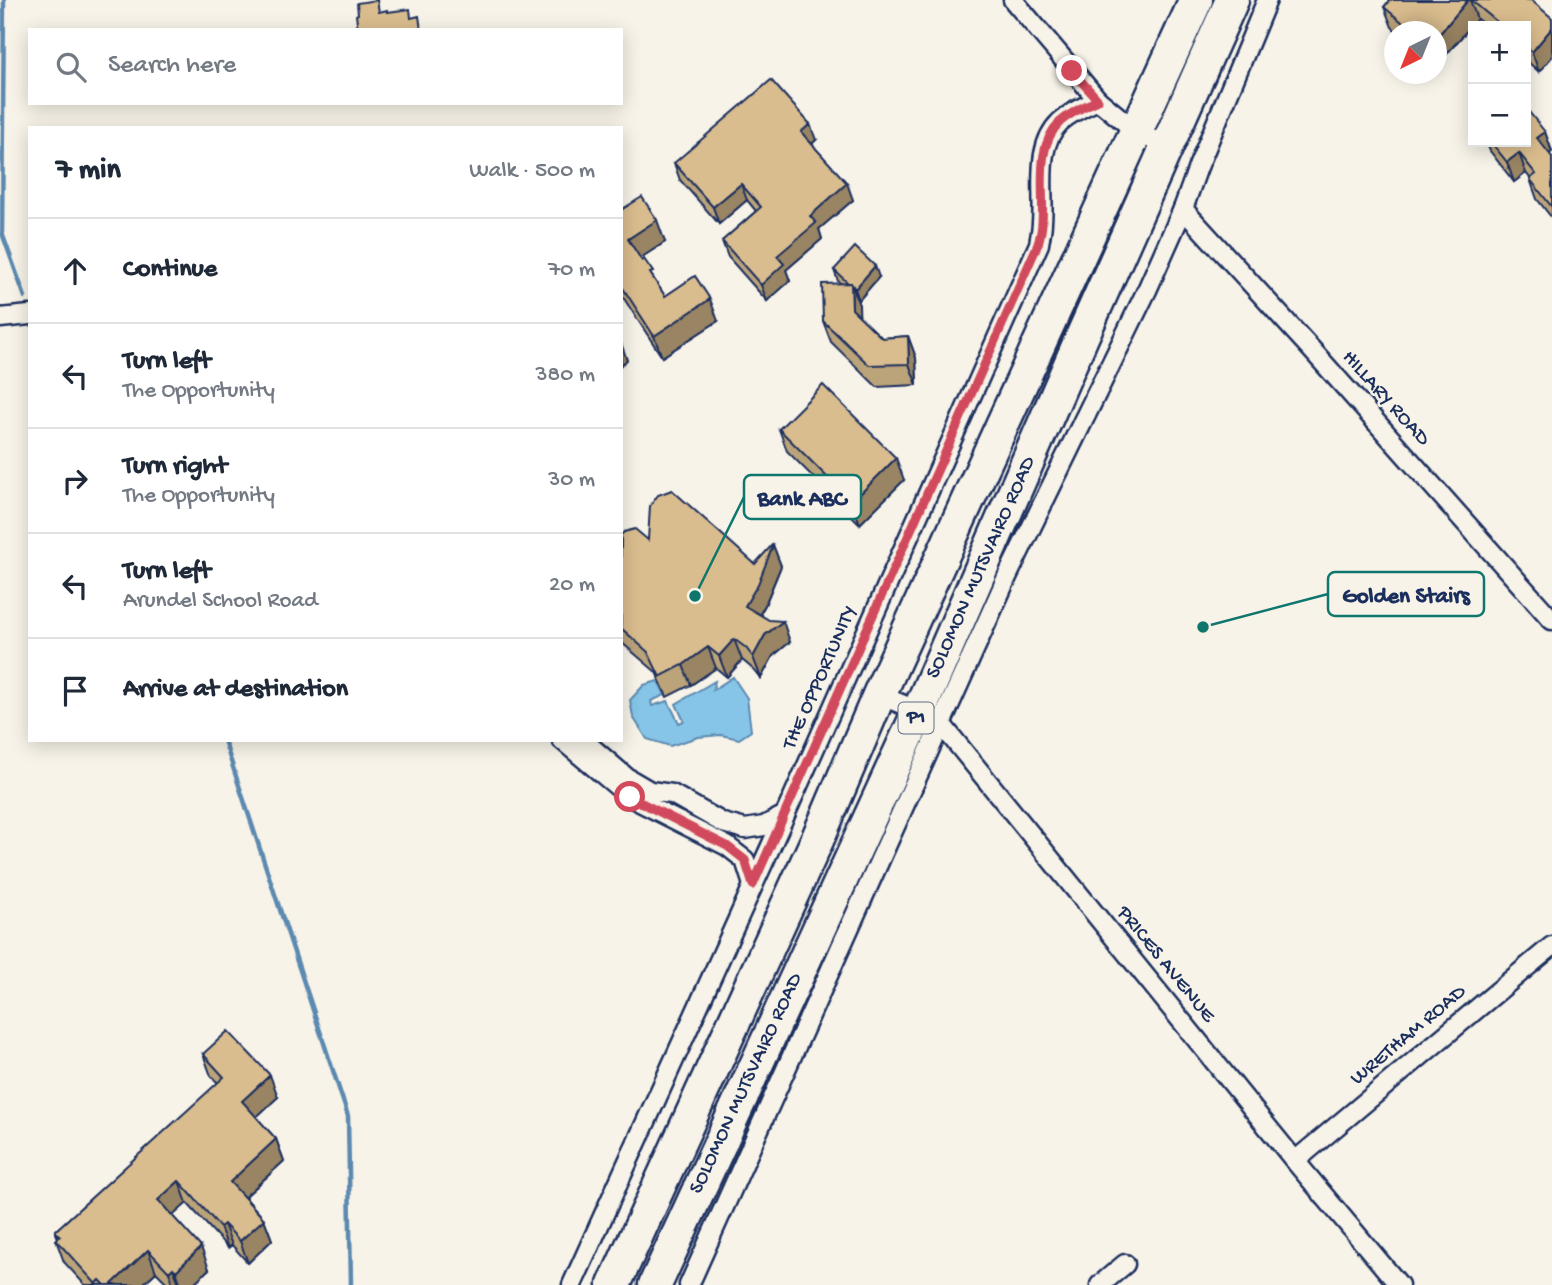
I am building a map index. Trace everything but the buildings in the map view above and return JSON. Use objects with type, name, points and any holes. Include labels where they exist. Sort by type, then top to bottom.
[{"type":"highway","name":"P1","points":[[614,1285],[1196,0]]},
{"type":"highway","name":"SOLOMON MUTSVAIRO ROAD","points":[[655,1285],[930,718],[1082,337],[1232,0]]},
{"type":"street","points":[[1013,0],[1098,100],[1137,132],[1168,147]]},
{"type":"street","points":[[689,1285],[930,718],[1007,577],[1147,290],[1183,209],[1267,0]]},
{"type":"street","name":"THE OPPORTUNITY","points":[[572,1285],[785,815],[1038,244],[1042,224],[1044,155],[1048,138],[1060,122],[1098,100]]},
{"type":"street","name":"HILLARY ROAD","points":[[1183,209],[1552,620]]},
{"type":"street","points":[[0,318],[28,315]]},
{"type":"street","name":"PRICES AVENUE","points":[[879,695],[930,718],[1399,1285]]},
{"type":"street","points":[[564,742],[630,797],[727,846],[745,860],[753,885]]},
{"type":"street","points":[[585,742],[626,778],[650,791],[672,794],[723,823],[745,829],[764,826],[785,815]]},
{"type":"street","name":"WRETHAM ROAD","points":[[1295,1161],[1552,946]]},
{"type":"street","points":[[1100,1285],[1125,1265]]},
{"type":"water","points":[[733,677],[747,698],[751,731],[739,739],[721,735],[698,737],[670,746],[647,739],[633,717],[630,700],[644,685],[658,681],[665,695],[651,701],[652,706],[668,701],[679,723],[684,721],[676,704],[715,681],[713,690]]},
{"type":"waterway","points":[[4,0],[2,233],[25,297]]},
{"type":"waterway","points":[[225,742],[348,1116],[351,1285]]},
{"type":"place","name":"Bank ABC","points":[[695,596]]},
{"type":"place","name":"Golden Stairs","points":[[1203,627]]},
{"type":"route","points":[[630,797],[727,846],[745,860],[753,885],[1038,244],[1042,224],[1044,155],[1048,138],[1060,122],[1098,100],[1072,71]]}]
